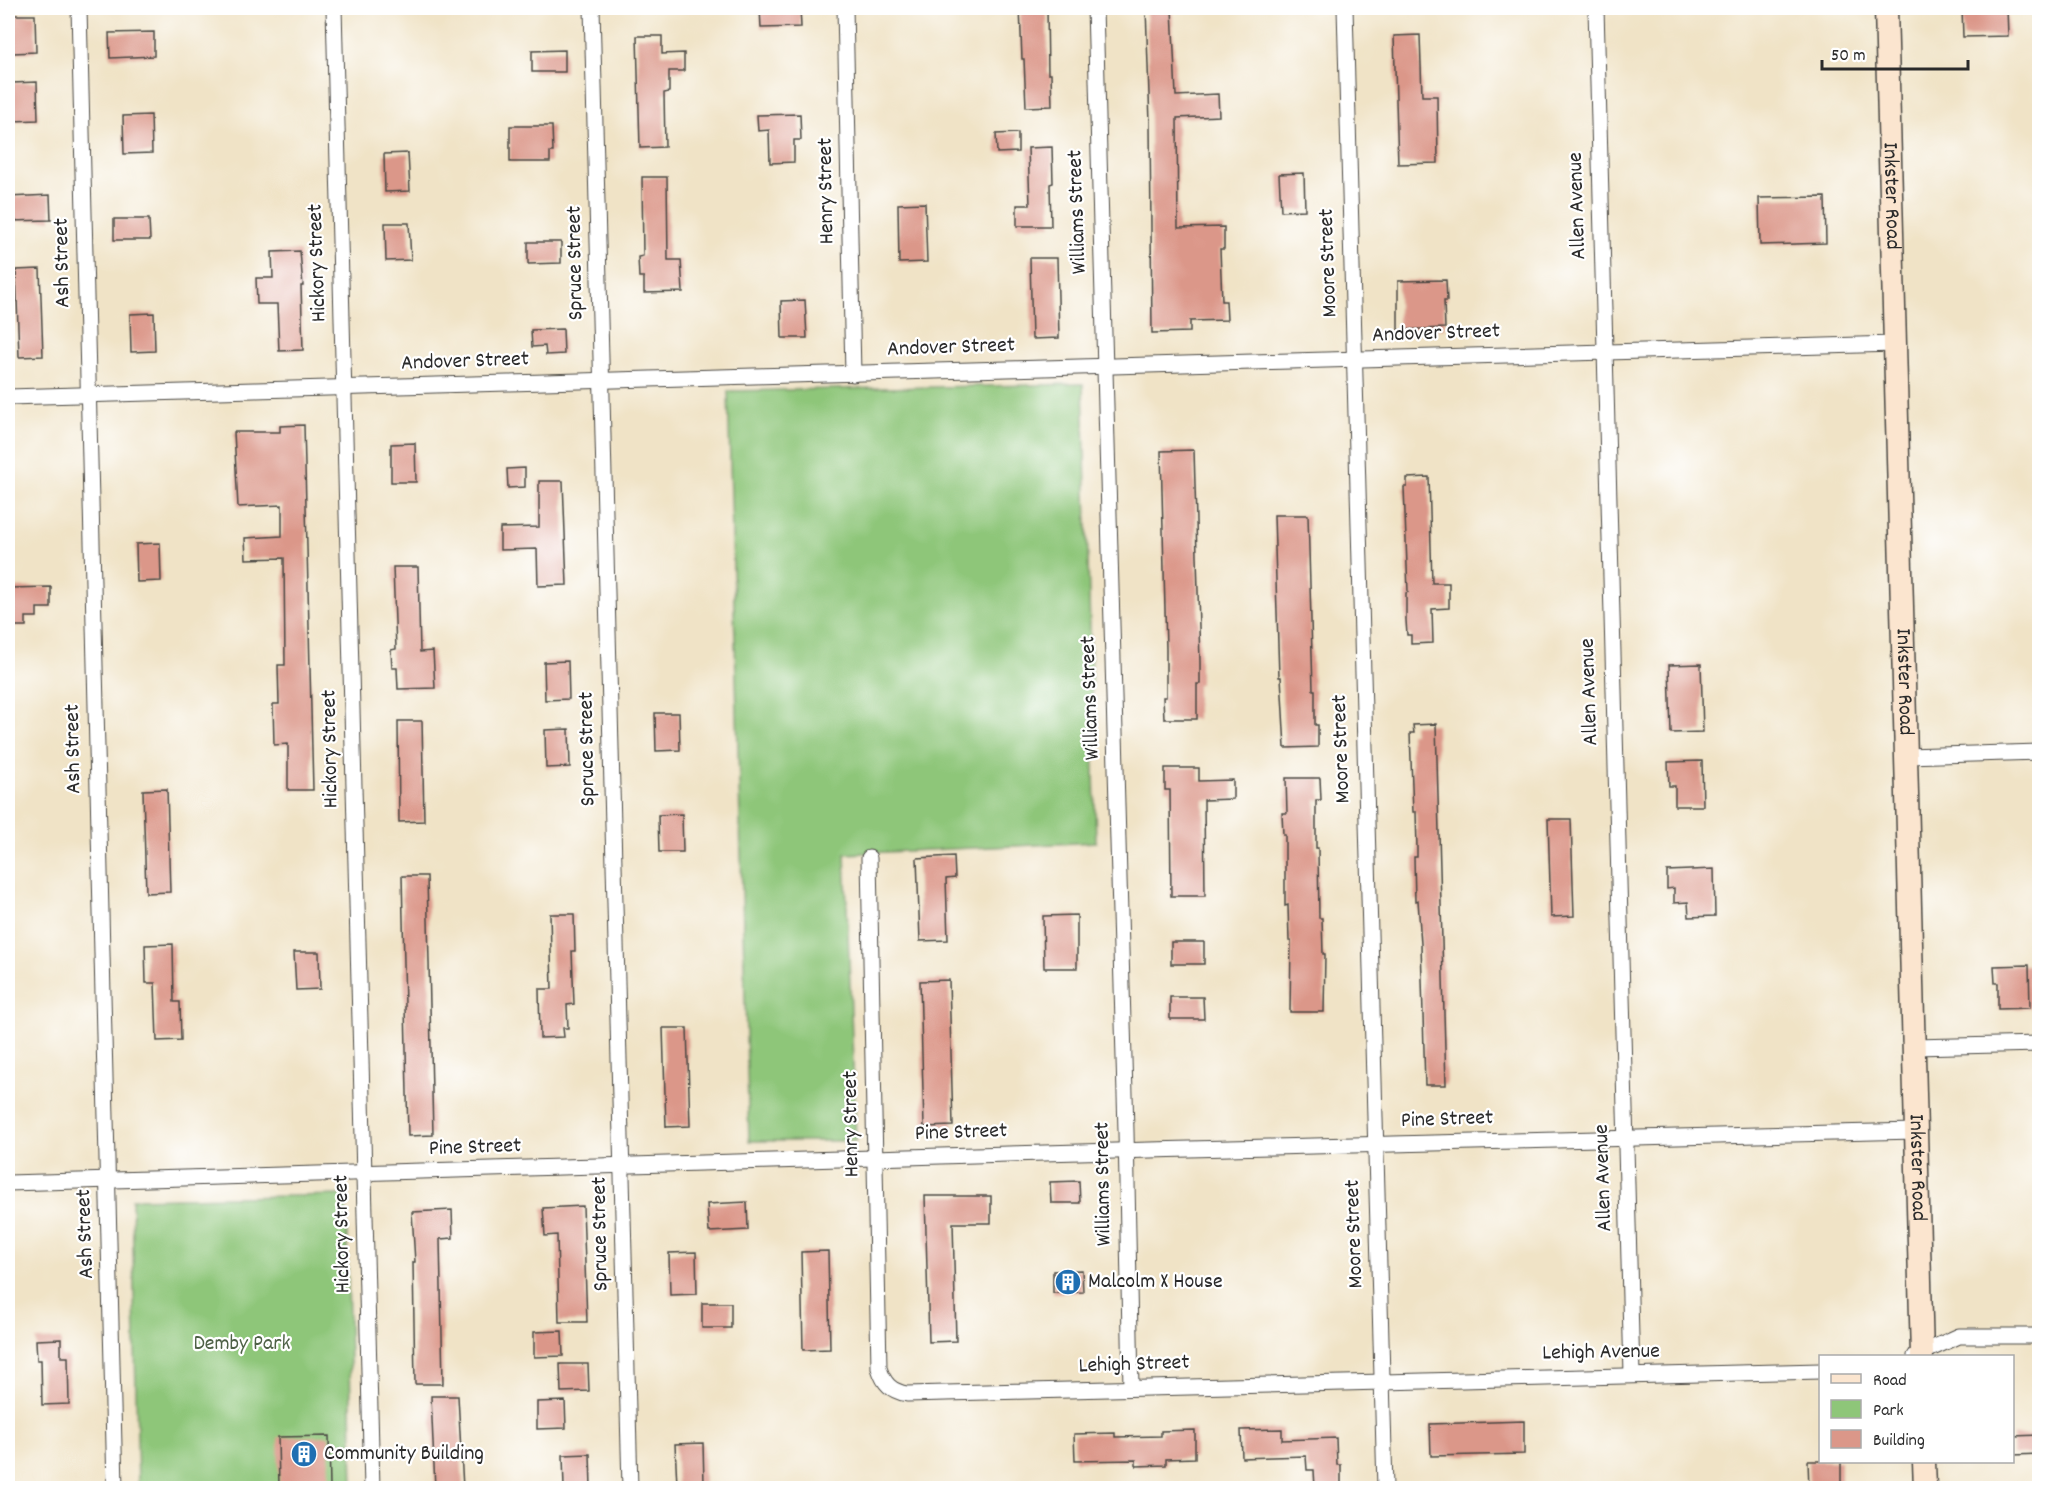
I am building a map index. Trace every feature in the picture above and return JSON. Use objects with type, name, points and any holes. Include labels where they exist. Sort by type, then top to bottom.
[{"type":"main road","name":"Inkster Road","points":[[1886,8],[1916,1131],[1918,1355]]},
{"type":"main road","points":[[1924,1463],[1925,1488]]},
{"type":"street","name":"Ash Street","points":[[79,8],[115,1488]]},
{"type":"street","name":"Hickory Street","points":[[334,8],[372,1488]]},
{"type":"street","name":"Spruce Street","points":[[592,8],[630,1488]]},
{"type":"street","name":"Henry Street","points":[[845,8],[853,374]]},
{"type":"street","name":"Williams Street","points":[[1095,8],[1127,1151],[1131,1388]]},
{"type":"street","name":"Moore Street","points":[[1345,8],[1386,1488]]},
{"type":"street","name":"Allen Avenue","points":[[1596,8],[1632,1375]]},
{"type":"street","name":"Andover Street","points":[[8,397],[1895,344]]},
{"type":"street","points":[[1906,756],[2040,752]]},
{"type":"street","name":"Henry Street","points":[[869,858],[879,1368],[882,1379],[889,1387]]},
{"type":"street","points":[[1914,1047],[2040,1044]]},
{"type":"street","name":"Pine Street","points":[[8,1183],[1625,1137],[1916,1131]]},
{"type":"street","points":[[1918,1355],[1959,1336],[2040,1336]]},
{"type":"street","name":"Lehigh Avenue","points":[[1382,1381],[1819,1371]]},
{"type":"street","name":"Lehigh Street","points":[[889,1387],[907,1394],[1382,1381]]},
{"type":"green space","points":[[1083,384],[1096,842],[845,854],[856,1141],[749,1141],[728,391]]},
{"type":"green space","name":"Demby Park","points":[[346,1195],[353,1488],[138,1488],[132,1199]]},
{"type":"building","points":[[760,8],[800,8],[801,27],[761,28]]},
{"type":"building","points":[[1020,8],[1047,8],[1048,74],[1051,74],[1052,106],[1026,107]]},
{"type":"building","points":[[1146,8],[1172,8],[1176,96],[1218,94],[1219,116],[1177,118],[1178,228],[1224,227],[1224,249],[1220,249],[1222,301],[1226,301],[1227,320],[1190,321],[1190,332],[1152,333],[1150,123]]},
{"type":"building","points":[[1962,8],[2007,8],[2008,36],[1963,37]]},
{"type":"building","points":[[12,15],[35,15],[36,52],[13,53]]},
{"type":"building","points":[[154,32],[154,56],[110,58],[109,33]]},
{"type":"building","points":[[1420,35],[1422,96],[1437,96],[1438,163],[1398,164],[1394,36]]},
{"type":"building","points":[[637,36],[662,36],[662,54],[684,53],[684,71],[669,71],[669,92],[664,93],[665,147],[640,148]]},
{"type":"building","points":[[565,50],[565,72],[532,72],[532,51]]},
{"type":"building","points":[[37,82],[38,120],[13,121],[12,83]]},
{"type":"building","points":[[800,114],[801,140],[794,140],[794,162],[770,163],[769,130],[758,131],[757,115]]},
{"type":"building","points":[[151,115],[152,153],[124,154],[123,116]]},
{"type":"building","points":[[510,126],[552,126],[553,152],[550,152],[550,162],[510,162]]},
{"type":"building","points":[[1018,133],[1018,152],[997,153],[996,134]]},
{"type":"building","points":[[1052,147],[1051,226],[1017,226],[1017,205],[1030,205],[1028,148]]},
{"type":"building","points":[[408,153],[410,191],[385,192],[384,154]]},
{"type":"building","points":[[1304,173],[1305,210],[1281,211],[1279,174]]},
{"type":"building","points":[[642,177],[667,177],[668,260],[681,260],[683,292],[644,293],[644,277],[639,277],[638,257],[643,256]]},
{"type":"building","points":[[50,195],[51,220],[9,221],[8,197]]},
{"type":"building","points":[[1825,197],[1826,243],[1760,245],[1759,198]]},
{"type":"building","points":[[925,203],[927,262],[899,263],[898,204]]},
{"type":"building","points":[[114,219],[149,219],[150,240],[114,240]]},
{"type":"building","points":[[385,223],[409,223],[411,260],[386,261]]},
{"type":"building","points":[[528,242],[561,242],[561,263],[528,264]]},
{"type":"building","points":[[300,251],[303,286],[301,286],[303,350],[279,351],[277,304],[257,304],[256,278],[273,278],[272,252]]},
{"type":"building","points":[[1030,258],[1057,258],[1059,338],[1032,339]]},
{"type":"building","points":[[40,269],[43,356],[19,357],[16,270]]},
{"type":"building","points":[[1446,280],[1445,328],[1398,330],[1398,281]]},
{"type":"building","points":[[805,300],[807,338],[782,338],[781,301]]},
{"type":"building","points":[[154,313],[155,351],[131,352],[130,314]]},
{"type":"building","points":[[563,329],[564,354],[546,355],[545,346],[532,347],[531,330]]},
{"type":"building","points":[[304,425],[313,790],[288,790],[288,744],[274,745],[273,704],[279,704],[278,665],[285,665],[284,558],[246,559],[245,538],[282,536],[282,505],[238,507],[234,432],[280,432],[280,426]]},
{"type":"building","points":[[415,443],[416,482],[391,482],[391,444]]},
{"type":"building","points":[[1194,450],[1200,662],[1200,684],[1197,684],[1197,719],[1164,719],[1166,649],[1161,451]]},
{"type":"building","points":[[525,468],[525,487],[508,488],[507,469]]},
{"type":"building","points":[[1429,477],[1432,583],[1449,583],[1449,608],[1432,609],[1433,643],[1411,644],[1411,635],[1407,635],[1406,620],[1406,593],[1408,592],[1404,487],[1407,487],[1407,478]]},
{"type":"building","points":[[539,481],[563,481],[567,585],[538,586],[537,549],[500,550],[500,528],[539,527]]},
{"type":"building","points":[[1274,515],[1308,515],[1313,690],[1315,690],[1315,725],[1318,725],[1318,747],[1285,748],[1281,677],[1279,677]]},
{"type":"building","points":[[160,543],[161,581],[137,582],[136,544]]},
{"type":"building","points":[[393,567],[418,567],[420,652],[433,651],[435,688],[398,689],[397,668],[392,668],[391,650],[396,649]]},
{"type":"building","points":[[51,587],[51,608],[37,608],[37,617],[26,617],[26,626],[8,626],[8,588]]},
{"type":"building","points":[[568,661],[569,699],[545,700],[544,662]]},
{"type":"building","points":[[1701,664],[1703,732],[1671,733],[1669,665]]},
{"type":"building","points":[[655,713],[679,713],[680,750],[656,751]]},
{"type":"building","points":[[398,721],[422,721],[424,821],[399,822]]},
{"type":"building","points":[[1436,724],[1446,1085],[1425,1085],[1421,944],[1418,900],[1415,901],[1416,812],[1413,812],[1410,733],[1414,733],[1413,725]]},
{"type":"building","points":[[569,729],[570,767],[546,768],[545,730]]},
{"type":"building","points":[[1702,761],[1703,806],[1675,806],[1675,786],[1669,786],[1668,762]]},
{"type":"building","points":[[1165,768],[1199,768],[1199,781],[1233,780],[1233,799],[1204,800],[1205,896],[1171,896],[1170,790],[1165,790]]},
{"type":"building","points":[[1286,778],[1320,778],[1321,800],[1316,800],[1316,848],[1318,848],[1319,918],[1322,918],[1323,954],[1325,954],[1324,1012],[1290,1012],[1291,941],[1289,941],[1288,905],[1285,906],[1285,835],[1283,835],[1282,813],[1287,813]]},
{"type":"building","points":[[167,789],[170,892],[146,893],[143,790]]},
{"type":"building","points":[[682,814],[683,852],[659,852],[658,815]]},
{"type":"building","points":[[1548,819],[1571,819],[1574,916],[1551,917]]},
{"type":"building","points":[[954,856],[955,878],[946,879],[948,940],[920,941],[917,858]]},
{"type":"building","points":[[1714,869],[1715,916],[1689,917],[1688,902],[1674,903],[1674,888],[1667,889],[1667,871]]},
{"type":"building","points":[[402,876],[427,876],[433,1135],[408,1136]]},
{"type":"building","points":[[550,914],[574,914],[575,951],[572,951],[574,1004],[567,1005],[568,1028],[563,1028],[564,1037],[540,1038],[539,989],[552,989]]},
{"type":"building","points":[[1077,915],[1077,968],[1044,968],[1043,916]]},
{"type":"building","points":[[1171,942],[1204,942],[1204,964],[1171,964]]},
{"type":"building","points":[[173,944],[174,1002],[180,1002],[181,1040],[157,1041],[155,983],[146,983],[145,945]]},
{"type":"building","points":[[294,952],[319,952],[320,989],[296,990]]},
{"type":"building","points":[[2029,965],[2030,1008],[1998,1009],[1998,983],[1995,983],[1994,966]]},
{"type":"building","points":[[949,980],[953,1126],[924,1127],[920,981]]},
{"type":"building","points":[[1170,997],[1203,997],[1204,1019],[1170,1019]]},
{"type":"building","points":[[663,1028],[687,1028],[690,1126],[666,1127]]},
{"type":"building","points":[[1079,1181],[1080,1203],[1051,1203],[1050,1182]]},
{"type":"building","points":[[925,1196],[991,1196],[991,1223],[953,1223],[956,1341],[929,1342]]},
{"type":"building","points":[[747,1202],[748,1230],[709,1232],[707,1204]]},
{"type":"building","points":[[583,1206],[587,1322],[559,1322],[557,1235],[545,1236],[543,1208]]},
{"type":"building","points":[[452,1210],[453,1238],[440,1239],[443,1384],[415,1384],[413,1262],[415,1262],[412,1212]]},
{"type":"building","points":[[828,1251],[830,1349],[803,1350],[801,1252]]},
{"type":"building","points":[[696,1252],[697,1294],[670,1295],[669,1253]]},
{"type":"building","name":"Malcolm X House","points":[[1082,1270],[1083,1292],[1053,1293],[1053,1271]]},
{"type":"building","points":[[702,1303],[731,1303],[731,1328],[702,1328]]},
{"type":"building","points":[[562,1331],[563,1356],[534,1357],[534,1332]]},
{"type":"building","points":[[61,1339],[61,1357],[68,1357],[69,1404],[42,1405],[41,1360],[37,1360],[36,1340]]},
{"type":"building","points":[[560,1364],[588,1364],[589,1391],[561,1392]]},
{"type":"building","points":[[431,1396],[458,1396],[463,1488],[435,1488]]},
{"type":"building","points":[[565,1401],[566,1428],[537,1429],[537,1402]]},
{"type":"building","points":[[1524,1421],[1524,1454],[1431,1456],[1430,1424]]},
{"type":"building","points":[[1282,1429],[1282,1440],[1336,1438],[1337,1465],[1341,1465],[1341,1488],[1315,1488],[1314,1470],[1307,1470],[1306,1456],[1242,1458],[1241,1430]]},
{"type":"building","points":[[1195,1430],[1195,1458],[1166,1459],[1166,1465],[1136,1466],[1136,1460],[1075,1461],[1074,1434],[1115,1433],[1115,1437],[1161,1436],[1161,1431]]},
{"type":"building","points":[[2040,1435],[2040,1454],[2014,1455],[2014,1436]]},
{"type":"building","name":"Community Building","points":[[329,1436],[330,1488],[279,1488],[278,1437]]},
{"type":"building","points":[[703,1443],[704,1484],[677,1485],[675,1444]]},
{"type":"building","points":[[590,1454],[591,1488],[564,1488],[563,1455]]},
{"type":"building","points":[[1808,1461],[1841,1463],[1841,1488],[1809,1488]]},
{"type":"place","name":"Malcolm X House","points":[[1068,1282]]},
{"type":"place","name":"Community Building","points":[[304,1454]]}]
